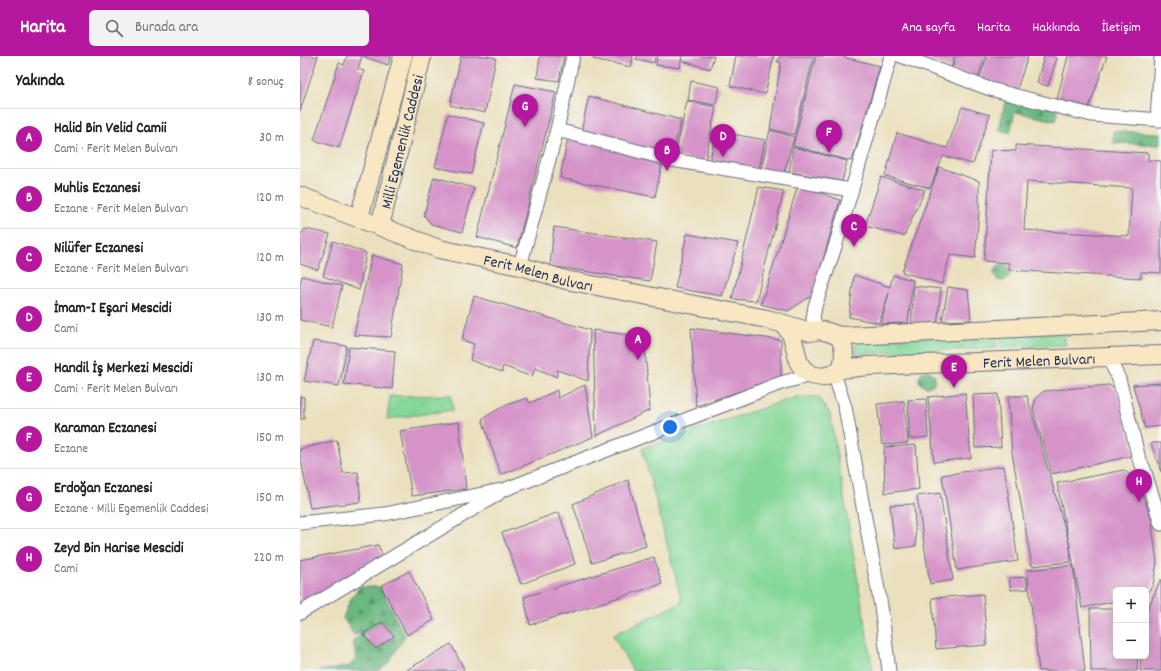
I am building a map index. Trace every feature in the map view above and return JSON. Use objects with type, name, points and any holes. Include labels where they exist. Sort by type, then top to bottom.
[{"type":"main road","name":"Milli Egemenlik Caddesi","points":[[360,218],[403,56]]},
{"type":"main road","name":"Milli Egemenlik Caddesi","points":[[380,226],[422,56]]},
{"type":"main road","name":"Ferit Melen Bulvarı","points":[[300,196],[438,249],[520,266],[566,280],[767,319],[814,331],[828,332],[839,336],[1161,321]]},
{"type":"main road","points":[[784,324],[792,336],[799,363],[803,369],[811,375]]},
{"type":"main road","points":[[797,354],[798,346],[801,341],[814,331]]},
{"type":"main road","points":[[838,372],[844,364],[845,356],[839,336]]},
{"type":"main road","name":"Ferit Melen Bulvarı","points":[[811,375],[815,377],[823,377],[838,372],[869,366],[1161,356]]},
{"type":"street","points":[[520,266],[556,130],[573,56]]},
{"type":"street","points":[[814,331],[813,319],[815,306],[835,247],[891,56]]},
{"type":"street","points":[[901,56],[990,89],[1063,108],[1092,115],[1159,120],[1161,58]]},
{"type":"street","points":[[556,130],[672,160],[852,190]]},
{"type":"street","points":[[781,383],[792,368],[797,354]]},
{"type":"street","points":[[1108,357],[1119,380],[1140,459],[1161,524]]},
{"type":"street","points":[[838,372],[881,606],[889,671]]},
{"type":"street","points":[[300,523],[385,514],[506,489],[781,383],[811,375]]},
{"type":"street","points":[[300,613],[506,489]]},
{"type":"green space","points":[[1018,100],[1058,109],[1056,121],[1015,112],[1010,133],[999,130],[1005,102]]},
{"type":"green space","points":[[1113,131],[1161,133],[1161,145],[1113,143]]},
{"type":"green space","points":[[1002,265],[1008,267],[1010,273],[1008,279],[1002,281],[996,279],[994,273],[996,267]]},
{"type":"green space","points":[[1063,333],[1066,345],[1001,347],[1000,336]]},
{"type":"green space","points":[[996,334],[997,348],[856,354],[856,340]]},
{"type":"green space","points":[[927,371],[934,376],[935,379],[930,386],[927,387],[920,382],[919,379],[924,372]]},
{"type":"green space","points":[[451,395],[453,410],[387,419],[390,396]]},
{"type":"green space","points":[[796,397],[818,397],[830,414],[873,671],[633,671],[613,635],[682,602],[642,448]]},
{"type":"green space","points":[[359,587],[380,587],[405,636],[388,663],[378,671],[319,671],[350,666],[356,659],[353,640],[362,635],[376,649],[395,636],[382,621],[364,633],[354,635],[343,618],[350,600]]},
{"type":"building","points":[[300,56],[318,56],[300,111]]},
{"type":"building","points":[[347,56],[362,56],[358,69],[364,71],[339,148],[314,140],[339,63],[344,65]]},
{"type":"building","points":[[362,56],[391,56],[388,65]]},
{"type":"building","points":[[461,56],[488,56],[496,58],[485,113],[450,105]]},
{"type":"building","points":[[540,56],[564,56],[559,81],[537,78]]},
{"type":"building","points":[[594,56],[633,56],[631,67],[593,59]]},
{"type":"building","points":[[637,56],[655,56],[654,63],[636,59]]},
{"type":"building","points":[[657,56],[682,56],[680,68],[656,65]]},
{"type":"building","points":[[684,56],[714,56],[710,69],[683,61]]},
{"type":"building","points":[[736,56],[774,56],[765,94],[730,86]]},
{"type":"building","points":[[780,56],[814,56],[794,135],[770,129],[781,62],[777,62]]},
{"type":"building","points":[[816,56],[839,56],[880,66],[852,161],[793,146]]},
{"type":"building","points":[[916,56],[954,56],[951,69]]},
{"type":"building","points":[[956,56],[985,56],[978,78],[952,70]]},
{"type":"building","points":[[987,56],[1028,56],[1017,89],[979,80]]},
{"type":"building","points":[[1044,56],[1057,58],[1048,86],[1037,83]]},
{"type":"building","points":[[1068,56],[1107,56],[1089,107],[1057,99]]},
{"type":"building","points":[[691,81],[720,87],[715,105],[688,100]]},
{"type":"building","points":[[515,84],[556,92],[517,248],[477,237]]},
{"type":"building","points":[[589,96],[681,120],[672,156],[585,134],[582,127]]},
{"type":"building","points":[[687,101],[716,107],[705,162],[675,156]]},
{"type":"building","points":[[962,107],[990,115],[973,164],[943,156],[930,188],[885,176],[897,133],[947,148]]},
{"type":"building","points":[[448,114],[484,123],[471,174],[435,167]]},
{"type":"building","points":[[770,130],[794,137],[784,173],[761,169]]},
{"type":"building","points":[[716,131],[765,140],[759,169],[710,159]]},
{"type":"building","points":[[572,136],[663,158],[655,197],[560,178],[567,142]]},
{"type":"building","points":[[1016,145],[1148,153],[1148,160],[1161,161],[1161,273],[1141,272],[1141,278],[1009,270],[1009,263],[984,261],[991,150],[1016,151]],"holes":[[[1027,181],[1132,188],[1129,236],[1024,230]]]},
{"type":"building","points":[[793,147],[847,161],[842,181],[789,172]]},
{"type":"building","points":[[939,167],[979,181],[979,212],[975,258],[950,255],[942,284],[902,272]]},
{"type":"building","points":[[434,177],[474,188],[462,232],[431,224],[424,215]]},
{"type":"building","points":[[881,177],[925,190],[904,236],[865,226]]},
{"type":"building","points":[[798,185],[840,200],[813,295],[788,311],[761,304]]},
{"type":"building","points":[[759,187],[784,191],[756,301],[732,299]]},
{"type":"building","points":[[554,227],[657,242],[650,281],[550,266]]},
{"type":"building","points":[[305,229],[330,234],[318,270],[300,264],[300,237]]},
{"type":"building","points":[[687,234],[738,243],[722,296],[675,288]]},
{"type":"building","points":[[333,241],[366,253],[359,290],[323,276]]},
{"type":"building","points":[[372,255],[403,264],[391,337],[354,335]]},
{"type":"building","points":[[854,275],[890,287],[893,275],[913,280],[908,323],[881,324],[889,293],[879,323],[849,317]]},
{"type":"building","points":[[302,276],[342,286],[332,327],[300,320],[300,285]]},
{"type":"building","points":[[914,286],[941,289],[937,326],[911,326]]},
{"type":"building","points":[[948,287],[968,290],[971,320],[942,321]]},
{"type":"building","points":[[474,296],[590,330],[588,381],[557,370],[557,377],[535,368],[532,377],[503,366],[502,372],[470,360],[474,344],[462,340]]},
{"type":"building","points":[[691,328],[781,340],[781,377],[696,406]]},
{"type":"building","points":[[593,330],[644,337],[650,410],[596,436]]},
{"type":"building","points":[[313,341],[347,346],[339,386],[304,381]]},
{"type":"building","points":[[349,347],[395,351],[392,389],[344,384]]},
{"type":"building","points":[[1161,383],[1161,426],[1145,428],[1133,385]]},
{"type":"building","points":[[585,385],[593,437],[501,475],[482,419],[504,406],[527,398],[530,403],[557,390],[558,398]]},
{"type":"building","points":[[1109,385],[1117,391],[1135,455],[1052,474],[1033,409],[1036,398],[1044,391]]},
{"type":"building","points":[[965,393],[971,458],[934,462],[928,397]]},
{"type":"building","points":[[998,394],[1001,447],[975,448],[973,395]]},
{"type":"building","points":[[300,396],[304,397],[304,419],[300,419]]},
{"type":"building","points":[[1008,396],[1027,396],[1070,546],[1071,562],[1032,566],[1012,453]]},
{"type":"building","points":[[926,399],[928,437],[909,439],[908,400]]},
{"type":"building","points":[[904,401],[908,443],[882,445],[877,404]]},
{"type":"building","points":[[459,422],[466,489],[412,496],[400,431]]},
{"type":"building","points":[[337,440],[343,473],[358,472],[361,502],[310,508],[300,449]]},
{"type":"building","points":[[1151,443],[1161,443],[1161,472]]},
{"type":"building","points":[[916,445],[919,489],[885,493],[884,447]]},
{"type":"building","points":[[1004,466],[1018,561],[957,570],[942,475]]},
{"type":"building","points":[[1124,470],[1131,476],[1135,475],[1151,517],[1157,563],[1153,585],[1149,591],[1149,587],[1113,587],[1113,602],[1082,608],[1057,483]]},
{"type":"building","points":[[628,480],[646,546],[592,563],[573,504]]},
{"type":"building","points":[[940,493],[953,580],[930,584],[917,496]]},
{"type":"building","points":[[914,504],[916,546],[895,549],[890,505]]},
{"type":"building","points":[[559,512],[575,564],[521,584],[502,533]]},
{"type":"building","points":[[378,545],[383,556],[300,608],[300,560]]},
{"type":"building","points":[[654,557],[662,584],[530,625],[524,597]]},
{"type":"building","points":[[1073,565],[1085,671],[1039,671],[1027,570]]},
{"type":"building","points":[[409,571],[434,620],[407,635],[381,586]]},
{"type":"building","points":[[1026,577],[1028,589],[1011,590],[1009,578]]},
{"type":"building","points":[[1161,579],[1161,671],[1140,671],[1141,659],[1149,659],[1149,606]]},
{"type":"building","points":[[983,594],[987,645],[936,649],[932,598]]},
{"type":"building","points":[[1090,609],[1113,609],[1113,659],[1138,659],[1137,671],[1091,671]]},
{"type":"building","points":[[382,622],[394,636],[376,649],[363,634]]},
{"type":"building","points":[[451,644],[464,669],[460,671],[405,671]]},
{"type":"place","name":"Erdoğan Eczanesi","points":[[525,127]]},
{"type":"place","name":"Karaman Eczanesi","points":[[829,153]]},
{"type":"place","name":"İmam-I Eşari Mescidi","points":[[723,157]]},
{"type":"place","name":"Muhlis Eczanesi","points":[[667,171]]},
{"type":"place","name":"Nilüfer Eczanesi","points":[[854,247]]},
{"type":"place","name":"Halid Bin Velid Camii","points":[[638,360]]},
{"type":"place","name":"Handil İş Merkezi Mescidi","points":[[954,388]]},
{"type":"place","name":"Zeyd Bin Harise Mescidi","points":[[1139,502]]}]
